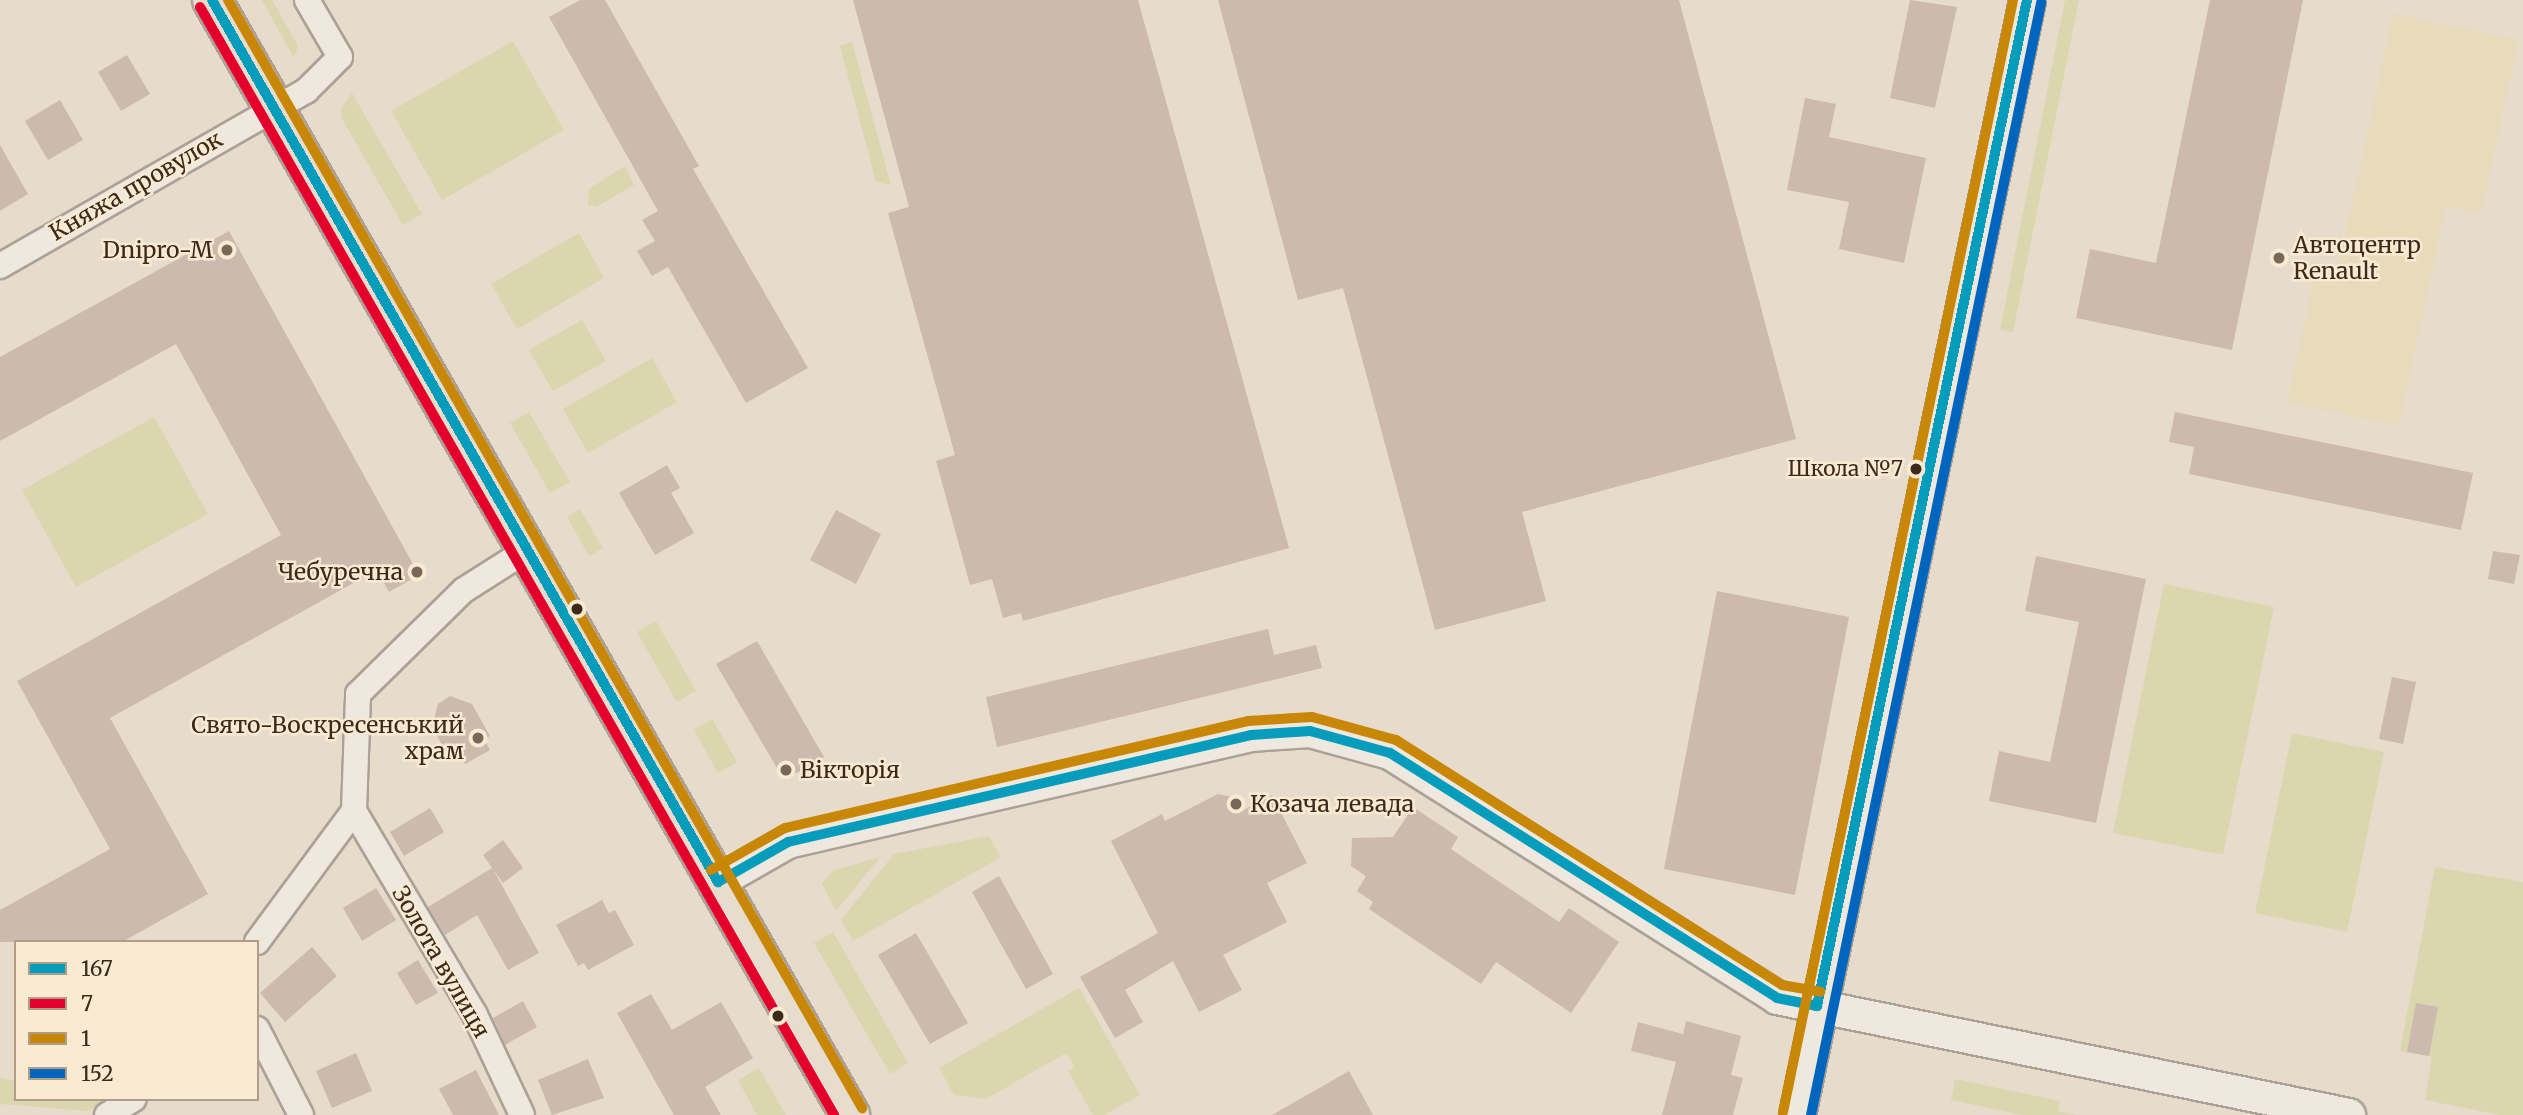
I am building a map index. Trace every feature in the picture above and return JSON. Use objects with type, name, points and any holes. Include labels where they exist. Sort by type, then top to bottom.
[{"type":"main road","points":[[212,0],[850,1115]]},
{"type":"main road","points":[[1797,1115],[1817,1006],[2027,0]]},
{"type":"street","name":"Княжа провулок","points":[[0,266],[306,91],[340,57],[307,0]]},
{"type":"street","points":[[258,940],[354,811],[358,694],[464,590],[527,550]]},
{"type":"street","points":[[718,882],[788,842],[1251,735],[1310,731],[1391,753],[1777,998],[2349,1115]]},
{"type":"street","name":"Золота вулиця","points":[[354,811],[475,1015],[522,1115]]},
{"type":"street","points":[[259,1033],[301,1115]]},
{"type":"street","points":[[107,1115],[131,1101]]},
{"type":"shaded area","points":[[262,0],[272,0],[298,46],[294,58]]},
{"type":"shaded area","points":[[2065,0],[2079,0],[2013,332],[2000,330]]},
{"type":"shaded area","points":[[2393,13],[2519,40],[2481,214],[2446,207],[2399,426],[2287,402],[2317,263],[2338,267]]},
{"type":"shaded area","points":[[513,41],[564,130],[442,200],[391,111]]},
{"type":"shaded area","points":[[852,42],[891,185],[876,182],[840,46]]},
{"type":"shaded area","points":[[352,93],[422,214],[403,225],[342,119],[341,109]]},
{"type":"shaded area","points":[[625,166],[634,185],[596,207],[588,205],[589,189]]},
{"type":"shaded area","points":[[579,233],[604,278],[517,329],[491,284]]},
{"type":"shaded area","points":[[582,320],[606,361],[553,391],[529,350]]},
{"type":"shaded area","points":[[652,358],[677,402],[588,453],[563,409]]},
{"type":"shaded area","points":[[529,412],[570,482],[550,493],[510,423]]},
{"type":"shaded area","points":[[154,417],[208,514],[76,587],[22,490]]},
{"type":"shaded area","points":[[580,509],[603,548],[589,556],[567,517]]},
{"type":"shaded area","points":[[2164,584],[2274,607],[2223,855],[2113,833]]},
{"type":"shaded area","points":[[656,621],[696,691],[677,702],[637,632]]},
{"type":"shaded area","points":[[712,719],[737,762],[718,773],[694,730]]},
{"type":"shaded area","points":[[2292,733],[2384,752],[2347,932],[2255,913]]},
{"type":"shaded area","points":[[989,836],[1001,857],[853,941],[841,920],[894,854]]},
{"type":"shaded area","points":[[880,857],[836,911],[822,884],[832,871]]},
{"type":"shaded area","points":[[2435,867],[2523,882],[2523,1115],[2500,1115],[2425,1100],[2432,1057],[2400,1051]]},
{"type":"shaded area","points":[[833,932],[908,1063],[890,1074],[814,943]]},
{"type":"shaded area","points":[[1079,988],[1140,1095],[1104,1115],[1093,1115],[1068,1071],[1075,1067],[1066,1053],[986,1099],[954,1095],[939,1068]]},
{"type":"shaded area","points":[[759,1068],[786,1115],[757,1115],[738,1080]]},
{"type":"shaded area","points":[[0,1078],[14,1081],[14,1101],[105,1101],[88,1111],[0,1104]]},
{"type":"shaded area","points":[[1955,1079],[2060,1101],[2058,1111],[2077,1115],[2023,1115],[1951,1100]]},
{"type":"building","points":[[580,0],[605,0],[699,166],[693,169],[808,368],[746,403],[668,267],[652,276],[637,251],[655,241],[642,220],[658,211],[549,17]]},
{"type":"building","points":[[853,0],[1138,0],[1289,548],[1023,621],[1021,613],[1003,618],[992,579],[970,585],[936,461],[955,455],[888,213],[909,207]]},
{"type":"building","points":[[1218,0],[1679,0],[1796,439],[1522,512],[1546,601],[1435,630],[1343,288],[1298,300]]},
{"type":"building","points":[[1910,0],[1957,7],[1935,108],[1890,98]]},
{"type":"building","points":[[2210,0],[2303,0],[2232,350],[2076,318],[2090,249],[2156,263]]},
{"type":"building","points":[[127,55],[150,94],[121,111],[98,72]]},
{"type":"building","points":[[1805,98],[1836,104],[1829,137],[1926,158],[1904,263],[1839,249],[1849,202],[1787,190]]},
{"type":"building","points":[[60,100],[83,140],[48,160],[25,121]]},
{"type":"building","points":[[0,145],[28,194],[0,211]]},
{"type":"building","points":[[229,231],[419,575],[389,592],[377,570],[110,718],[208,894],[126,940],[0,942],[0,910],[110,849],[17,681],[281,535],[176,344],[0,441],[0,357]]},
{"type":"building","points":[[2175,412],[2473,473],[2461,530],[2189,474],[2194,447],[2169,442]]},
{"type":"building","points":[[667,465],[680,488],[671,493],[694,533],[655,555],[619,493]]},
{"type":"building","points":[[836,510],[881,534],[856,584],[810,560]]},
{"type":"building","points":[[2493,551],[2520,555],[2514,584],[2488,579]]},
{"type":"building","points":[[2036,556],[2146,579],[2096,823],[1989,801],[1999,751],[2050,762],[2079,622],[2025,611]]},
{"type":"building","points":[[1717,591],[1849,617],[1795,895],[1664,869]]},
{"type":"building","points":[[1268,629],[1274,655],[1316,645],[1322,668],[997,747],[986,697]]},
{"type":"building","points":[[757,641],[824,757],[784,780],[716,664]]},
{"type":"building","points":[[2392,677],[2416,682],[2403,744],[2379,739]]},
{"type":"building","points":[[450,696],[472,704],[490,736],[484,739],[490,750],[465,764],[460,754],[450,759],[432,727],[438,704]]},
{"type":"building","points":[[1218,794],[1232,797],[1240,812],[1272,795],[1307,863],[1267,883],[1287,922],[1223,955],[1242,990],[1199,1012],[1173,961],[1125,990],[1143,1022],[1115,1038],[1080,977],[1158,933],[1111,841],[1162,814],[1165,821]]},
{"type":"building","points":[[1413,807],[1458,837],[1451,849],[1559,922],[1569,908],[1619,942],[1571,1013],[1496,962],[1481,984],[1369,909],[1373,902],[1357,891],[1366,876],[1351,866],[1352,838],[1393,837]]},
{"type":"building","points":[[430,808],[444,832],[404,856],[390,832]]},
{"type":"building","points":[[503,840],[523,868],[503,883],[493,869],[539,953],[508,970],[477,915],[445,935],[428,907],[492,868],[483,855]]},
{"type":"building","points":[[999,876],[1053,974],[1026,989],[972,892]]},
{"type":"building","points":[[376,888],[396,920],[362,941],[343,908]]},
{"type":"building","points":[[602,900],[609,913],[615,910],[634,945],[588,970],[584,963],[578,966],[556,925]]},
{"type":"building","points":[[916,933],[968,1023],[930,1044],[878,955]]},
{"type":"building","points":[[312,947],[337,976],[285,1022],[260,993]]},
{"type":"building","points":[[418,960],[438,993],[416,1005],[397,973]]},
{"type":"building","points":[[651,994],[672,1030],[721,1002],[753,1058],[705,1087],[721,1115],[674,1115],[617,1013]]},
{"type":"building","points":[[523,1001],[537,1027],[505,1045],[493,1018]]},
{"type":"building","points":[[2416,1003],[2438,1007],[2429,1056],[2407,1052]]},
{"type":"building","points":[[1686,1021],[1741,1036],[1731,1075],[1743,1078],[1733,1115],[1662,1115],[1676,1062],[1631,1051],[1638,1022],[1683,1034]]},
{"type":"building","points":[[356,1053],[372,1091],[332,1108],[316,1071]]},
{"type":"building","points":[[588,1059],[604,1098],[552,1115],[538,1080]]},
{"type":"building","points":[[476,1070],[499,1115],[453,1115],[439,1089]]},
{"type":"building","points":[[1349,1071],[1373,1115],[1272,1115]]},
{"type":"transit line","name":"167","points":[[212,0],[718,882]]},
{"type":"transit line","name":"1","points":[[228,0],[862,1108]]},
{"type":"transit line","name":"1","points":[[1783,1112],[2013,0]]},
{"type":"transit line","name":"167","points":[[1817,1006],[2027,0]]},
{"type":"transit line","name":"152","points":[[1811,1115],[2041,3]]},
{"type":"transit line","name":"7","points":[[200,7],[834,1115]]},
{"type":"transit line","name":"1","points":[[711,870],[785,828],[1248,721],[1312,717],[1396,740],[1782,985],[1820,992]]},
{"type":"transit line","name":"167","points":[[718,882],[788,842],[1251,735],[1310,731],[1390,753],[1777,998],[1817,1006]]},
{"type":"place","name":"Dnipro-M","points":[[227,250]]},
{"type":"place","name":"Автоцентр Renault","points":[[2279,258]]},
{"type":"place","name":"Школа №7","points":[[1916,469]]},
{"type":"place","name":"Чебуречна","points":[[417,572]]},
{"type":"place","name":"Свято-Воскресенський храм","points":[[478,738]]},
{"type":"place","name":"Вікторія","points":[[786,770]]},
{"type":"place","name":"Козача левада","points":[[1236,804]]}]
